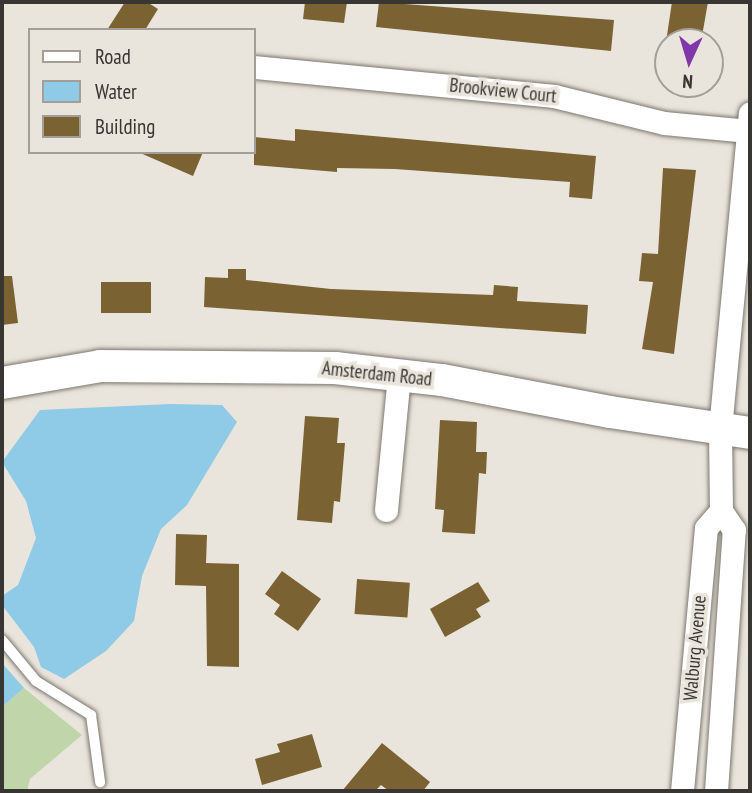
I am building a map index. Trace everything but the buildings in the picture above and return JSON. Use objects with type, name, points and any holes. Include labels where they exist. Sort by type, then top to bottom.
[{"type":"main road","name":"Amsterdam Road","points":[[2,383],[100,366],[169,363],[399,375],[735,431]]},
{"type":"street","name":"Brookview Court","points":[[256,67],[554,96],[664,123],[750,122]]},
{"type":"street","name":"Walburg Avenue","points":[[682,791],[706,528],[721,510],[735,431],[750,122]]},
{"type":"street","points":[[386,510],[399,375]]},
{"type":"street","name":"Walburg Avenue","points":[[716,791],[734,530],[721,510]]},
{"type":"street","points":[[694,659],[727,662]]},
{"type":"lane","points":[[2,640],[36,681],[91,715],[100,782]]},
{"type":"green space","points":[[24,688],[82,735],[30,779],[27,791],[2,791],[2,707]]},
{"type":"water","points":[[170,404],[222,405],[237,422],[187,505],[161,529],[142,576],[134,621],[106,651],[64,679],[41,667],[34,647],[2,605],[2,596],[18,585],[36,538],[26,501],[2,462],[40,410]]},
{"type":"water","points":[[2,663],[24,688],[2,707]]}]
